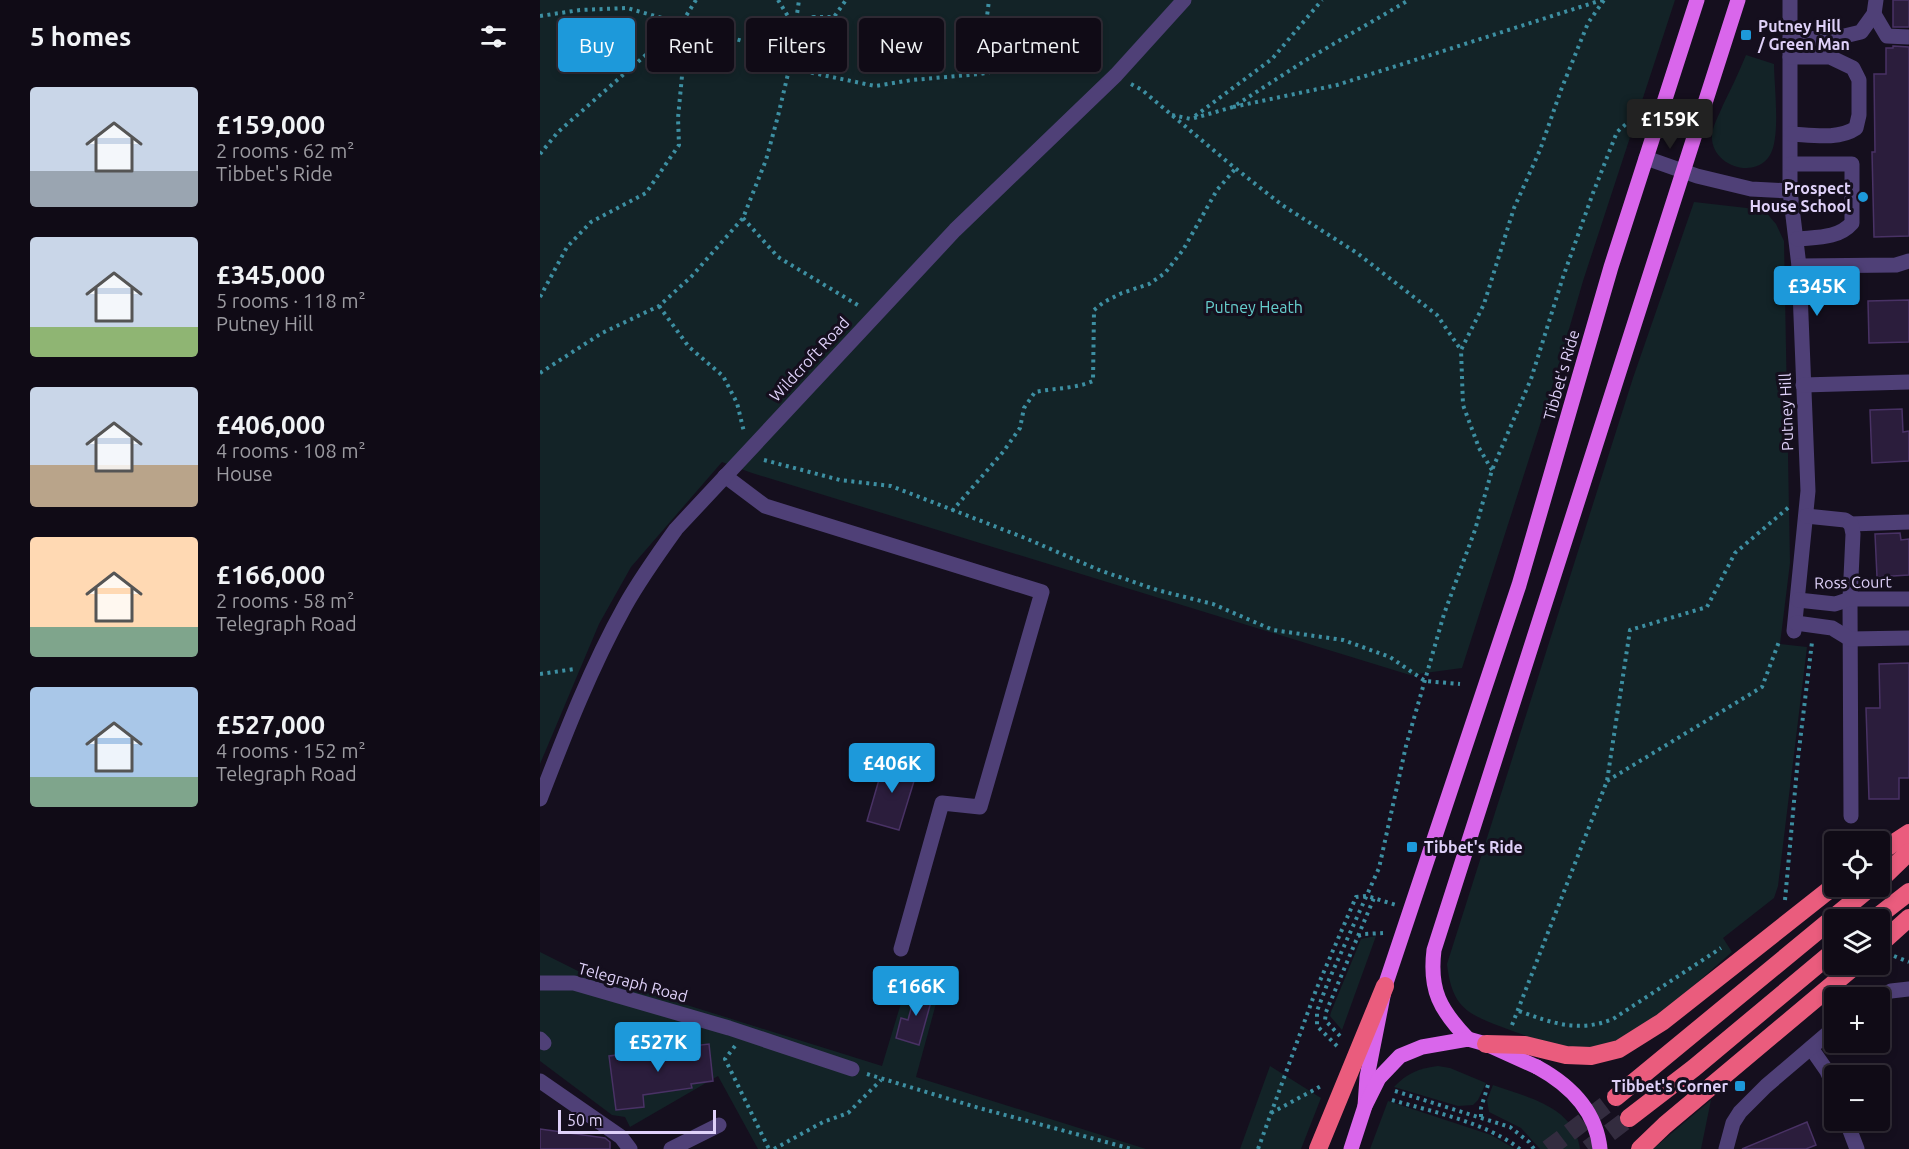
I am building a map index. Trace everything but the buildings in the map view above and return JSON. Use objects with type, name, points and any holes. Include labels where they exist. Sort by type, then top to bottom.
[{"type":"highway","points":[[1890,844],[1909,833]]},
{"type":"highway","points":[[1890,870],[1909,852]]},
{"type":"highway","points":[[1887,909],[1909,892]]},
{"type":"highway","points":[[1486,1044],[1525,1045],[1574,1056],[1591,1056],[1619,1049],[1662,1022],[1824,894]]},
{"type":"highway","points":[[1617,1097],[1859,897]]},
{"type":"highway","points":[[1890,944],[1909,918]]},
{"type":"highway","points":[[1629,1118],[1694,1068],[1824,959]]},
{"type":"highway","points":[[1640,1149],[1665,1125],[1844,975]]},
{"type":"highway","points":[[1318,1149],[1385,986]]},
{"type":"main road","name":"Tibbet's Ride","points":[[1365,1106],[1366,1077],[1385,986],[1519,585],[1611,267],[1697,0]]},
{"type":"main road","points":[[1468,1039],[1452,1022],[1434,987],[1432,969],[1434,950],[1738,0]]},
{"type":"main road","points":[[1351,1149],[1365,1106],[1379,1078],[1400,1056],[1422,1047],[1468,1039],[1486,1044],[1537,1067],[1563,1082],[1586,1108],[1596,1126],[1600,1149]]},
{"type":"street","name":"Wildcroft Road","points":[[540,800],[595,666],[625,606],[646,571],[676,529],[955,230],[1116,75],[1185,0]]},
{"type":"street","name":"Putney Hill","points":[[1790,0],[1790,191],[1799,266],[1808,491],[1795,627]]},
{"type":"street","points":[[1790,39],[1836,38],[1861,32],[1875,7]]},
{"type":"street","points":[[1875,7],[1887,36],[1909,37]]},
{"type":"street","points":[[1790,57],[1830,57],[1853,68],[1859,80],[1859,115],[1856,128],[1848,134],[1791,134]]},
{"type":"street","points":[[1646,158],[1684,172],[1751,189],[1790,191]]},
{"type":"street","points":[[1791,164],[1852,164],[1852,223],[1846,230],[1832,236],[1797,239]]},
{"type":"street","points":[[1799,266],[1896,265],[1909,261]]},
{"type":"street","points":[[1803,384],[1909,382]]},
{"type":"street","points":[[725,476],[765,506],[1042,592],[980,807],[942,803],[902,949]]},
{"type":"street","points":[[1806,516],[1845,519],[1851,524],[1853,534],[1850,599],[1851,816]]},
{"type":"street","points":[[1851,524],[1909,522]]},
{"type":"street","name":"Ross Court","points":[[1798,600],[1835,604],[1850,599],[1909,599]]},
{"type":"street","points":[[1795,627],[1832,628],[1850,639],[1909,638]]},
{"type":"street","name":"Telegraph Road","points":[[540,983],[574,982],[852,1069]]},
{"type":"street","points":[[1890,991],[1909,989]]},
{"type":"street","points":[[1726,1149],[1733,1124],[1740,1112],[1766,1086],[1824,1037]]},
{"type":"street","points":[[1811,1048],[1824,1067]]},
{"type":"street","points":[[540,1081],[621,1137],[630,1149]]},
{"type":"street","points":[[671,1149],[719,1125]]},
{"type":"street","points":[[1850,1131],[1857,1149]]},
{"type":"path","points":[[685,18],[696,0]]},
{"type":"path","points":[[778,0],[790,18]]},
{"type":"path","points":[[796,18],[799,0]]},
{"type":"path","points":[[812,18],[834,17],[846,0]]},
{"type":"path","points":[[980,74],[989,0]]},
{"type":"path","points":[[1191,119],[1272,59],[1322,0]]},
{"type":"path","points":[[1233,107],[1306,60],[1409,0]]},
{"type":"path","points":[[1170,114],[1191,119],[1233,107],[1337,85],[1603,0]]},
{"type":"path","points":[[1491,470],[1479,448],[1463,405],[1461,350],[1485,304],[1514,208],[1540,150],[1587,23],[1603,0]]},
{"type":"path","points":[[540,16],[580,10],[627,8],[661,18]]},
{"type":"path","points":[[540,154],[558,132],[647,54]]},
{"type":"path","points":[[808,72],[875,86],[980,74],[1066,58],[1116,75],[1142,90],[1282,204],[1357,253],[1437,315],[1461,350]]},
{"type":"path","points":[[540,297],[567,247],[591,222],[646,193],[679,145],[681,72]]},
{"type":"path","points":[[540,373],[602,333],[658,306],[692,277],[743,218],[766,160],[788,72]]},
{"type":"path","points":[[1337,1047],[1317,1026],[1317,1011],[1379,868],[1406,746],[1444,614],[1475,530],[1491,470],[1531,379],[1563,277],[1617,132],[1645,107]]},
{"type":"path","points":[[952,511],[1003,452],[1020,428],[1024,408],[1035,392],[1080,387],[1093,381],[1094,310],[1104,302],[1149,284],[1165,273],[1183,250],[1217,190],[1236,168]]},
{"type":"path","points":[[743,218],[778,256],[874,315]]},
{"type":"path","points":[[658,306],[689,346],[723,376],[737,403],[748,451],[768,462],[840,480],[891,486],[1099,570],[1157,590],[1213,604],[1273,630],[1343,640],[1390,657],[1425,681],[1460,684]]},
{"type":"path","points":[[1512,1025],[1607,781],[1630,630],[1707,607],[1735,553],[1808,491]]},
{"type":"path","points":[[1607,781],[1762,687],[1783,630],[1795,627],[1813,636],[1797,758],[1785,903]]},
{"type":"path","points":[[540,674],[595,666]]},
{"type":"path","points":[[1258,1149],[1316,990],[1356,897],[1367,896],[1392,904]]},
{"type":"path","points":[[1340,1036],[1325,1020],[1326,1012],[1374,898]]},
{"type":"path","points":[[1358,936],[1383,933]]},
{"type":"path","points":[[1519,1011],[1554,1024],[1597,1025],[1612,1019],[1726,946]]},
{"type":"path","points":[[1890,952],[1909,962]]},
{"type":"path","points":[[745,1034],[725,1059],[769,1149]]},
{"type":"path","points":[[852,1069],[881,1080],[1132,1149]]},
{"type":"path","points":[[774,1149],[823,1122],[848,1113],[881,1080]]},
{"type":"path","points":[[1270,1114],[1329,1082]]},
{"type":"path","points":[[1481,1117],[1481,1108],[1488,1085]]},
{"type":"path","points":[[1395,1091],[1510,1127],[1534,1149]]},
{"type":"path","points":[[1392,1100],[1476,1126],[1504,1137],[1520,1149]]},
{"type":"green space","name":"Putney Heath","points":[[540,0],[1675,0],[1583,281],[1554,381],[1462,668],[1410,675],[722,462],[631,567],[599,624],[540,764]]},
{"type":"green space","points":[[1746,55],[1774,64],[1776,124],[1770,155],[1763,163],[1744,168],[1734,166],[1718,154],[1713,146],[1712,135],[1716,120]]},
{"type":"green space","points":[[1694,202],[1764,210],[1776,224],[1784,241],[1790,563],[1780,644],[1807,647],[1778,886],[1774,898],[1723,938],[1732,952],[1663,1011],[1643,1026],[1603,1046],[1575,1048],[1533,1038],[1469,1012],[1462,1006],[1452,989],[1447,964],[1633,378]]},
{"type":"green space","points":[[1376,936],[1342,1030],[1330,1016],[1331,1012],[1361,939]]},
{"type":"green space","points":[[540,952],[578,971],[882,1066],[908,980],[940,989],[916,1077],[1146,1149],[758,1149],[718,1076],[630,1127],[625,1117],[612,1115],[540,1061]]},
{"type":"green space","points":[[1270,1066],[1321,1098],[1301,1149],[1240,1149]]},
{"type":"green space","points":[[1438,1066],[1450,1068],[1486,1083],[1478,1100],[1473,1105],[1458,1106],[1394,1087],[1414,1072]]},
{"type":"green space","points":[[1493,1085],[1534,1099],[1559,1113],[1576,1135],[1580,1149],[1540,1149],[1521,1128],[1489,1112],[1487,1100]]},
{"type":"green space","points":[[1711,1100],[1701,1149],[1653,1149]]},
{"type":"green space","points":[[1388,1101],[1491,1135],[1515,1149],[1370,1149]]},
{"type":"tunnel","points":[[1548,1149],[1616,1097]]},
{"type":"tunnel","points":[[1588,1149],[1629,1118]]},
{"type":"place","name":"Putney Hill / Green Man","points":[[1746,35]]},
{"type":"place","name":"Prospect House School","points":[[1863,197]]},
{"type":"place","name":"Tibbet's Ride","points":[[1412,847]]},
{"type":"place","name":"Tibbet's Corner","points":[[1740,1086]]}]
